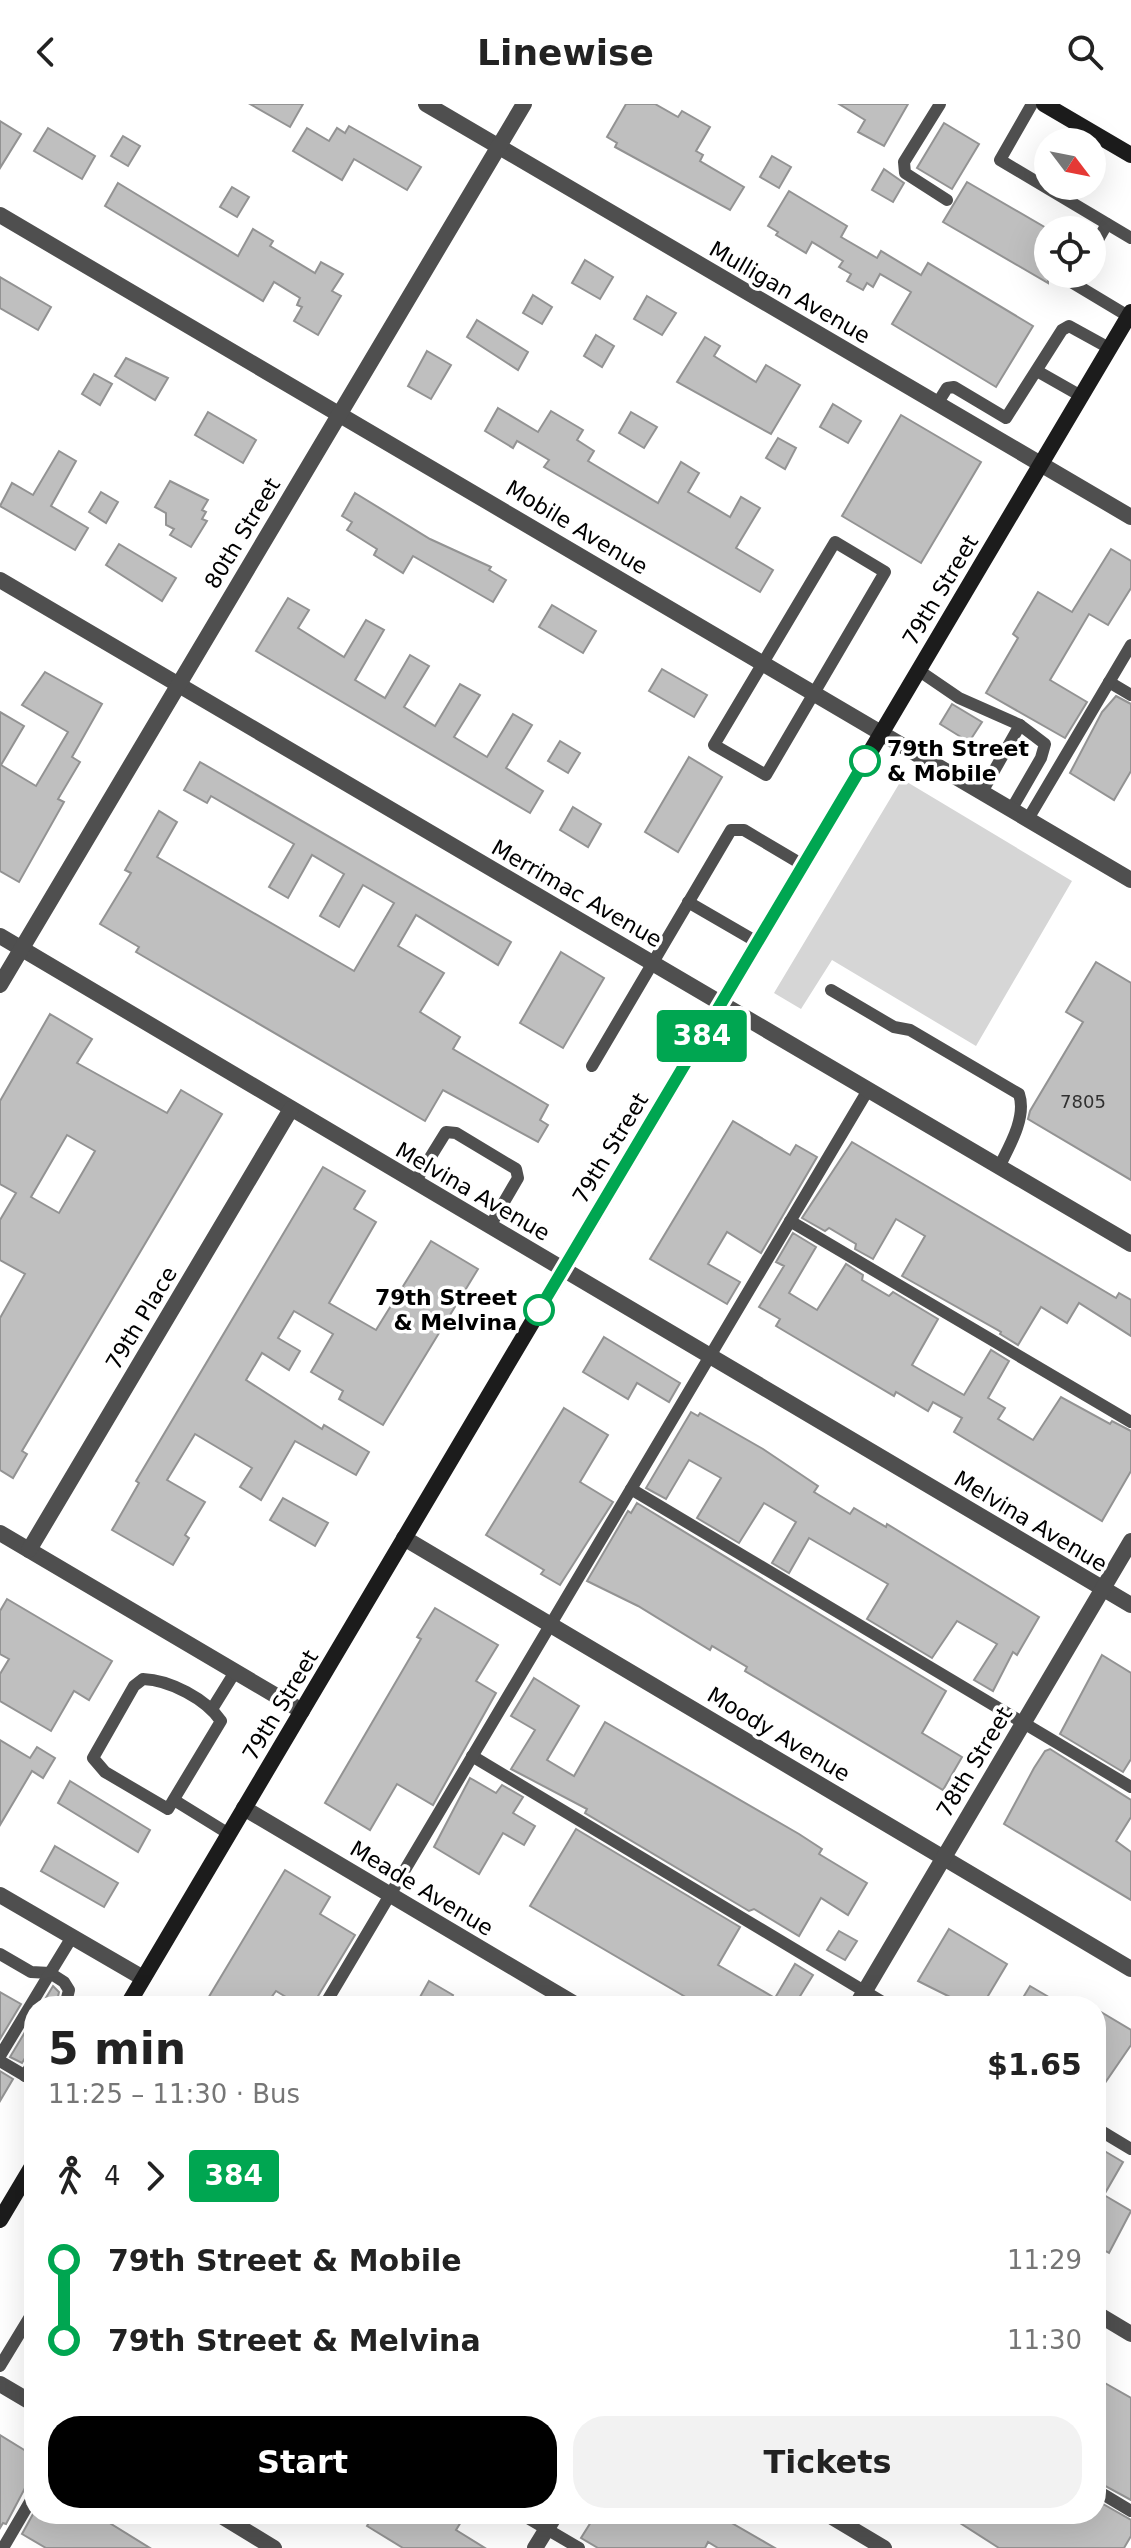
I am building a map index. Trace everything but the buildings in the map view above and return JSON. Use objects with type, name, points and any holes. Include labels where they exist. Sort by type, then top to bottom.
[{"type":"main road","points":[[1055,107],[1131,155]]},
{"type":"main road","name":"79th Street","points":[[133,1996],[1130,314]]},
{"type":"main road","points":[[0,2220],[24,2180]]},
{"type":"street","name":"Mulligan Avenue","points":[[426,104],[1131,517]]},
{"type":"street","name":"80th Street","points":[[0,985],[524,104]]},
{"type":"street","name":"Mobile Avenue","points":[[0,215],[1131,880]]},
{"type":"street","name":"Merrimac Avenue","points":[[0,580],[1131,1244]]},
{"type":"street","name":"Melvina Avenue","points":[[0,936],[1131,1605]]},
{"type":"street","name":"79th Place","points":[[29,1550],[291,1109]]},
{"type":"street","points":[[0,1533],[302,1711]]},
{"type":"street","name":"Moody Avenue","points":[[404,1538],[1131,1969]]},
{"type":"street","name":"78th Street","points":[[862,1996],[1131,1541]]},
{"type":"street","name":"Meade Avenue","points":[[244,1808],[561,1996]]},
{"type":"street","points":[[0,1895],[143,1978]]},
{"type":"street","points":[[1106,2319],[1131,2334]]},
{"type":"street","points":[[0,2384],[24,2398]]},
{"type":"street","points":[[234,2524],[274,2548]]},
{"type":"street","points":[[535,2548],[549,2524]]},
{"type":"street","points":[[844,2524],[884,2548]]},
{"type":"lane","points":[[940,104],[904,162],[905,173],[947,200]]},
{"type":"lane","points":[[1032,104],[1000,160],[1131,238]]},
{"type":"lane","points":[[1082,288],[1130,314]]},
{"type":"lane","points":[[937,404],[947,388],[954,387],[1006,418],[1062,330],[1069,326],[1109,348]]},
{"type":"lane","points":[[1037,371],[1081,396]]},
{"type":"lane","points":[[835,542],[885,572],[766,775],[714,745],[761,662],[835,542]]},
{"type":"lane","points":[[1028,819],[1131,645]]},
{"type":"lane","points":[[918,670],[959,698],[1020,725],[1045,744],[1041,758],[1011,810]]},
{"type":"lane","points":[[1109,682],[1131,695]]},
{"type":"lane","points":[[982,792],[1020,725]]},
{"type":"lane","points":[[592,1066],[731,830],[744,830],[803,865]]},
{"type":"lane","points":[[688,902],[757,942]]},
{"type":"lane","points":[[831,990],[894,1027],[910,1030],[1019,1094],[1022,1103],[1012,1140],[999,1167]]},
{"type":"lane","points":[[330,1996],[868,1090]]},
{"type":"lane","points":[[415,1182],[446,1132],[456,1133],[516,1169],[518,1178],[490,1226]]},
{"type":"lane","points":[[790,1221],[1131,1422]]},
{"type":"lane","points":[[631,1489],[1131,1787]]},
{"type":"lane","points":[[212,1709],[235,1672]]},
{"type":"lane","points":[[171,1805],[221,1721],[212,1709],[170,1685],[143,1679],[134,1686],[95,1749],[93,1758],[98,1767],[171,1805],[229,1834]]},
{"type":"lane","points":[[472,1756],[855,1996]]},
{"type":"lane","points":[[37,1996],[72,1937]]},
{"type":"lane","points":[[0,1954],[31,1972],[50,1973],[64,1982],[69,1996]]},
{"type":"lane","points":[[24,2018],[0,2059],[24,2074]]},
{"type":"lane","points":[[1106,2134],[1131,2149]]},
{"type":"lane","points":[[0,2366],[24,2326]]},
{"type":"lane","points":[[1106,2496],[1131,2511]]},
{"type":"lane","points":[[3,2548],[24,2512]]},
{"type":"lane","points":[[554,2524],[579,2548]]},
{"type":"shaded area","points":[[902,779],[1072,881],[976,1046],[832,960],[801,1009],[774,993]]},
{"type":"bus line","name":"384","points":[[539,1310],[865,761]]},
{"type":"place","name":"79th Street & Mobile","points":[[865,761]]},
{"type":"place","name":"79th Street & Melvina","points":[[539,1310]]}]
